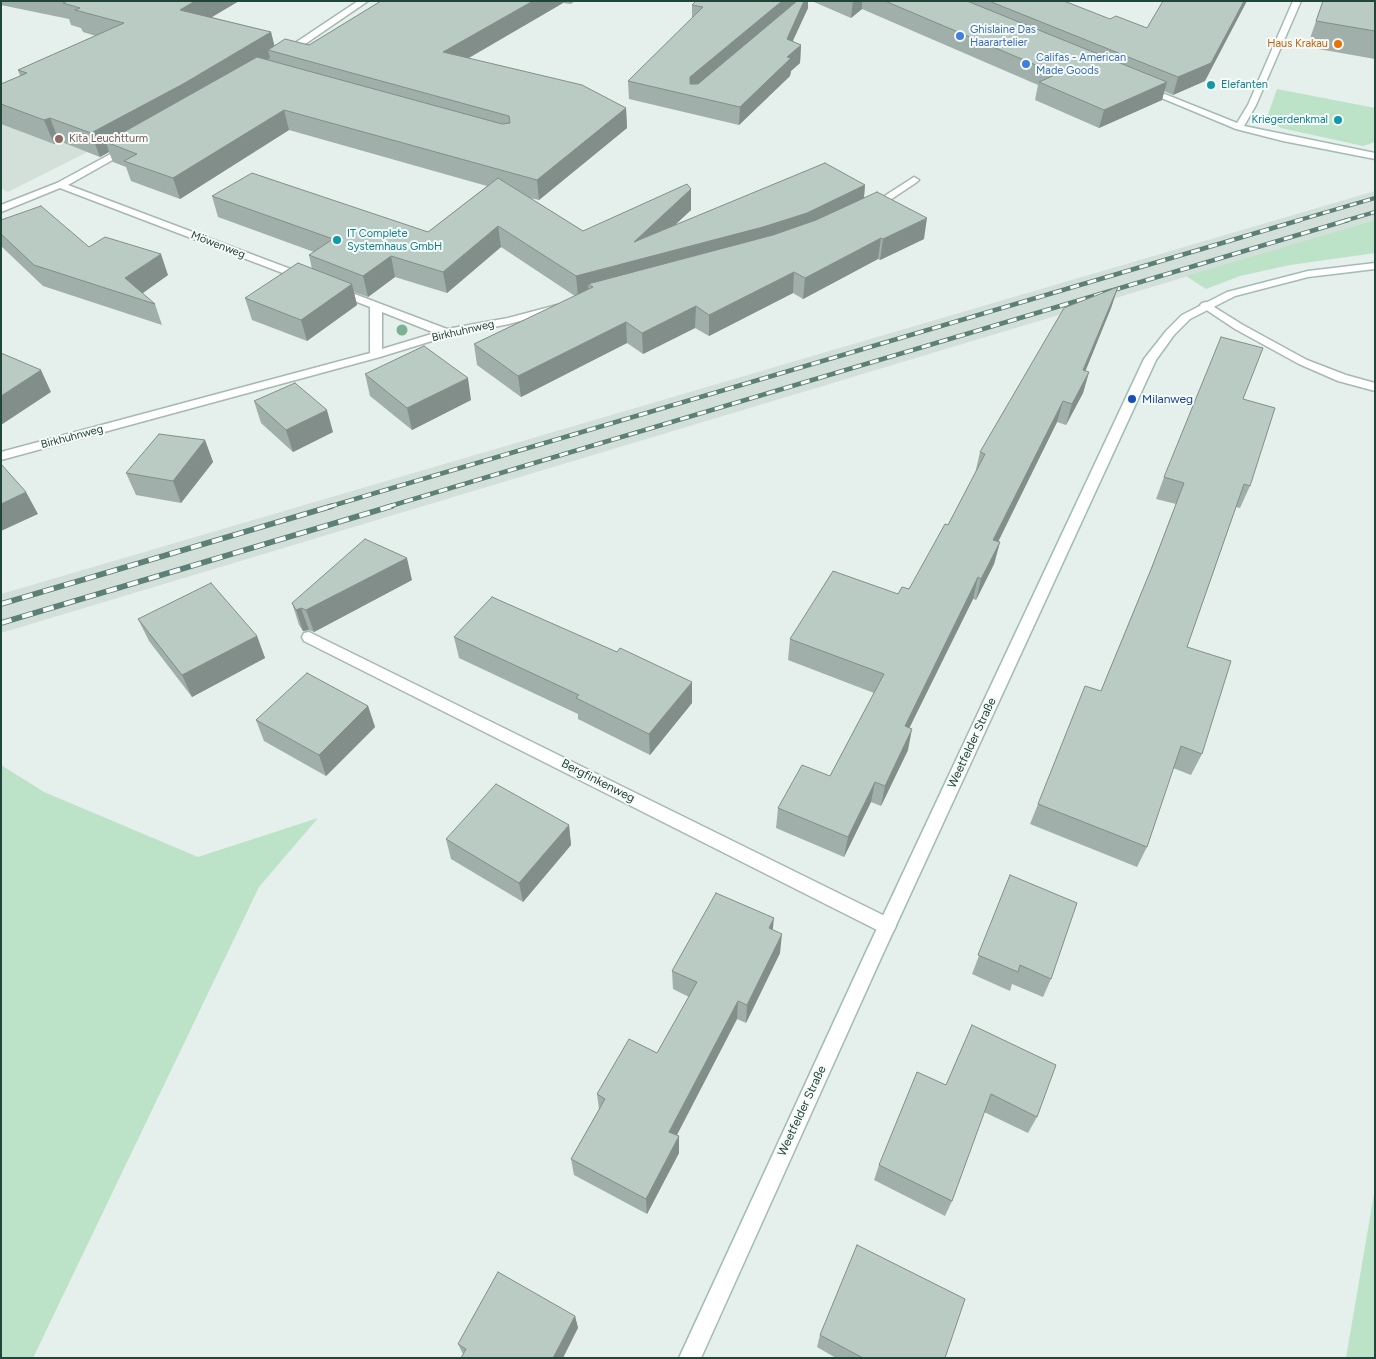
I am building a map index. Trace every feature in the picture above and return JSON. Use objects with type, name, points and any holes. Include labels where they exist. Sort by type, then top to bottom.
[{"type":"street","points":[[275,61],[364,1]]},
{"type":"street","points":[[1239,127],[1252,104],[1297,1]]},
{"type":"street","points":[[1134,85],[1239,127],[1283,138],[1375,156]]},
{"type":"street","points":[[1,209],[60,184],[135,143]]},
{"type":"street","points":[[862,212],[914,180]]},
{"type":"street","name":"Möwenweg","points":[[60,184],[446,333]]},
{"type":"street","name":"Weetfelder Straße","points":[[690,1358],[887,926],[1150,359],[1170,333],[1186,317],[1206,305],[1240,291],[1308,274],[1375,266]]},
{"type":"street","points":[[1206,305],[1239,327],[1303,362],[1342,378],[1375,387]]},
{"type":"street","points":[[376,306],[376,355]]},
{"type":"street","name":"Birkhuhnweg","points":[[1,456],[376,355],[446,333],[509,321],[566,306]]},
{"type":"street","name":"Bergfinkenweg","points":[[310,637],[887,926]]},
{"type":"shaded area","name":"Kita Leuchtturm","points":[[1,104],[159,116],[8,192],[1,188]]},
{"type":"shaded area","points":[[1375,191],[1375,220],[1,633],[1,594]]},
{"type":"green space","points":[[1277,89],[1375,108],[1375,142],[1363,146],[1281,128],[1267,118]]},
{"type":"green space","points":[[1375,220],[1375,253],[1290,265],[1240,276],[1206,289],[1186,276]]},
{"type":"green space","points":[[1,765],[44,792],[198,857],[318,818],[259,887],[33,1358],[1,1358]]},
{"type":"green space","points":[[1375,1188],[1375,1358],[1346,1358]]},
{"type":"building","points":[[68,1],[195,1],[180,10],[271,32],[183,84],[91,133],[50,118],[44,120],[1,104],[1,84],[27,73],[18,70],[124,23],[75,10],[80,8],[63,3]]},
{"type":"building","points":[[381,1],[533,1],[443,52],[582,85],[626,108],[537,180],[284,110],[173,178],[124,161],[137,154],[106,142],[257,57],[502,124],[510,123],[509,116],[268,50],[285,39],[309,45]]},
{"type":"building","points":[[696,1],[782,1],[690,77],[690,84],[698,84],[797,1],[804,1],[787,39],[801,45],[787,57],[791,58],[740,107],[628,81],[703,7],[692,5]]},
{"type":"building","points":[[885,1],[967,1],[1167,82],[1104,110],[1039,82],[1057,74]]},
{"type":"building","points":[[989,1],[1064,1],[1110,19],[1116,16],[1147,28],[1163,1],[1244,1],[1211,63],[1178,77]]},
{"type":"building","points":[[1323,1],[1375,1],[1375,31],[1316,21]]},
{"type":"building","points":[[825,163],[865,185],[807,213],[763,227],[576,276],[498,226],[443,272],[391,256],[363,276],[309,255],[333,239],[212,196],[252,173],[428,232],[498,178],[583,231],[687,184],[691,189],[634,242]]},
{"type":"building","points":[[877,192],[927,218],[883,239],[881,238],[805,278],[794,272],[709,315],[696,306],[642,333],[626,322],[518,376],[474,344],[593,287],[588,284],[773,235],[816,220]]},
{"type":"building","points":[[41,206],[89,247],[105,237],[161,254],[125,278],[155,304],[34,265],[1,234],[1,220]]},
{"type":"building","points":[[298,263],[352,284],[301,320],[245,298]]},
{"type":"building","points":[[1118,287],[1083,370],[1089,372],[1072,404],[1063,401],[993,540],[1000,542],[981,579],[978,577],[905,726],[912,729],[885,786],[875,782],[848,837],[778,808],[802,765],[830,776],[884,674],[790,639],[833,571],[898,594],[902,587],[909,589],[945,524],[948,525],[985,454],[980,452],[1064,308]]},
{"type":"building","points":[[1221,337],[1263,348],[1243,399],[1275,408],[1250,486],[1244,484],[1187,647],[1231,661],[1202,754],[1181,746],[1147,847],[1038,804],[1085,686],[1101,691],[1152,567],[1184,483],[1164,477]]},
{"type":"building","points":[[424,346],[468,378],[407,408],[365,374]]},
{"type":"building","points":[[1,353],[41,370],[1,396]]},
{"type":"building","points":[[295,383],[327,410],[286,430],[254,401]]},
{"type":"building","points":[[159,434],[205,440],[173,481],[126,473]]},
{"type":"building","points":[[1,464],[26,492],[1,504]]},
{"type":"building","points":[[365,539],[407,558],[306,610],[301,608],[296,610],[292,603]]},
{"type":"building","points":[[211,583],[257,636],[182,675],[138,619]]},
{"type":"building","points":[[492,597],[617,652],[620,648],[692,682],[649,734],[576,698],[579,695],[454,637]]},
{"type":"building","points":[[307,673],[368,706],[319,755],[256,720]]},
{"type":"building","points":[[496,784],[569,825],[519,883],[446,839]]},
{"type":"building","points":[[1010,875],[1077,903],[1051,979],[1020,965],[1018,972],[978,955]]},
{"type":"building","points":[[716,893],[774,918],[769,928],[782,934],[747,1005],[738,1001],[669,1132],[679,1136],[646,1199],[571,1159],[605,1099],[597,1094],[629,1039],[657,1053],[697,982],[672,971]]},
{"type":"building","points":[[972,1025],[1056,1065],[1037,1117],[991,1094],[952,1201],[879,1165],[917,1072],[946,1085]]},
{"type":"building","points":[[857,1245],[965,1299],[945,1358],[863,1358],[820,1335]]},
{"type":"building","points":[[498,1272],[575,1316],[553,1358],[461,1358],[466,1349],[458,1344]]},
{"type":"railway","points":[[1296,221],[1375,198]]},
{"type":"railway","points":[[1344,221],[1375,212]]},
{"type":"railway","points":[[328,507],[1300,220]]},
{"type":"railway","points":[[387,507],[1348,220]]},
{"type":"railway","points":[[1,604],[332,506]]},
{"type":"railway","points":[[1,623],[392,506]]},
{"type":"place","name":"Ghislaine Das Haarartelier","points":[[960,36]]},
{"type":"place","name":"Haus Krakau","points":[[1338,44]]},
{"type":"place","name":"Califas - American Made Goods","points":[[1026,64]]},
{"type":"place","name":"Elefanten","points":[[1211,85]]},
{"type":"place","name":"Kriegerdenkmal","points":[[1338,120]]},
{"type":"place","name":"Kita Leuchtturm","points":[[59,139]]},
{"type":"place","name":"IT Complete Systemhaus GmbH","points":[[337,240]]},
{"type":"place","name":"Milanweg","points":[[1132,399]]}]
